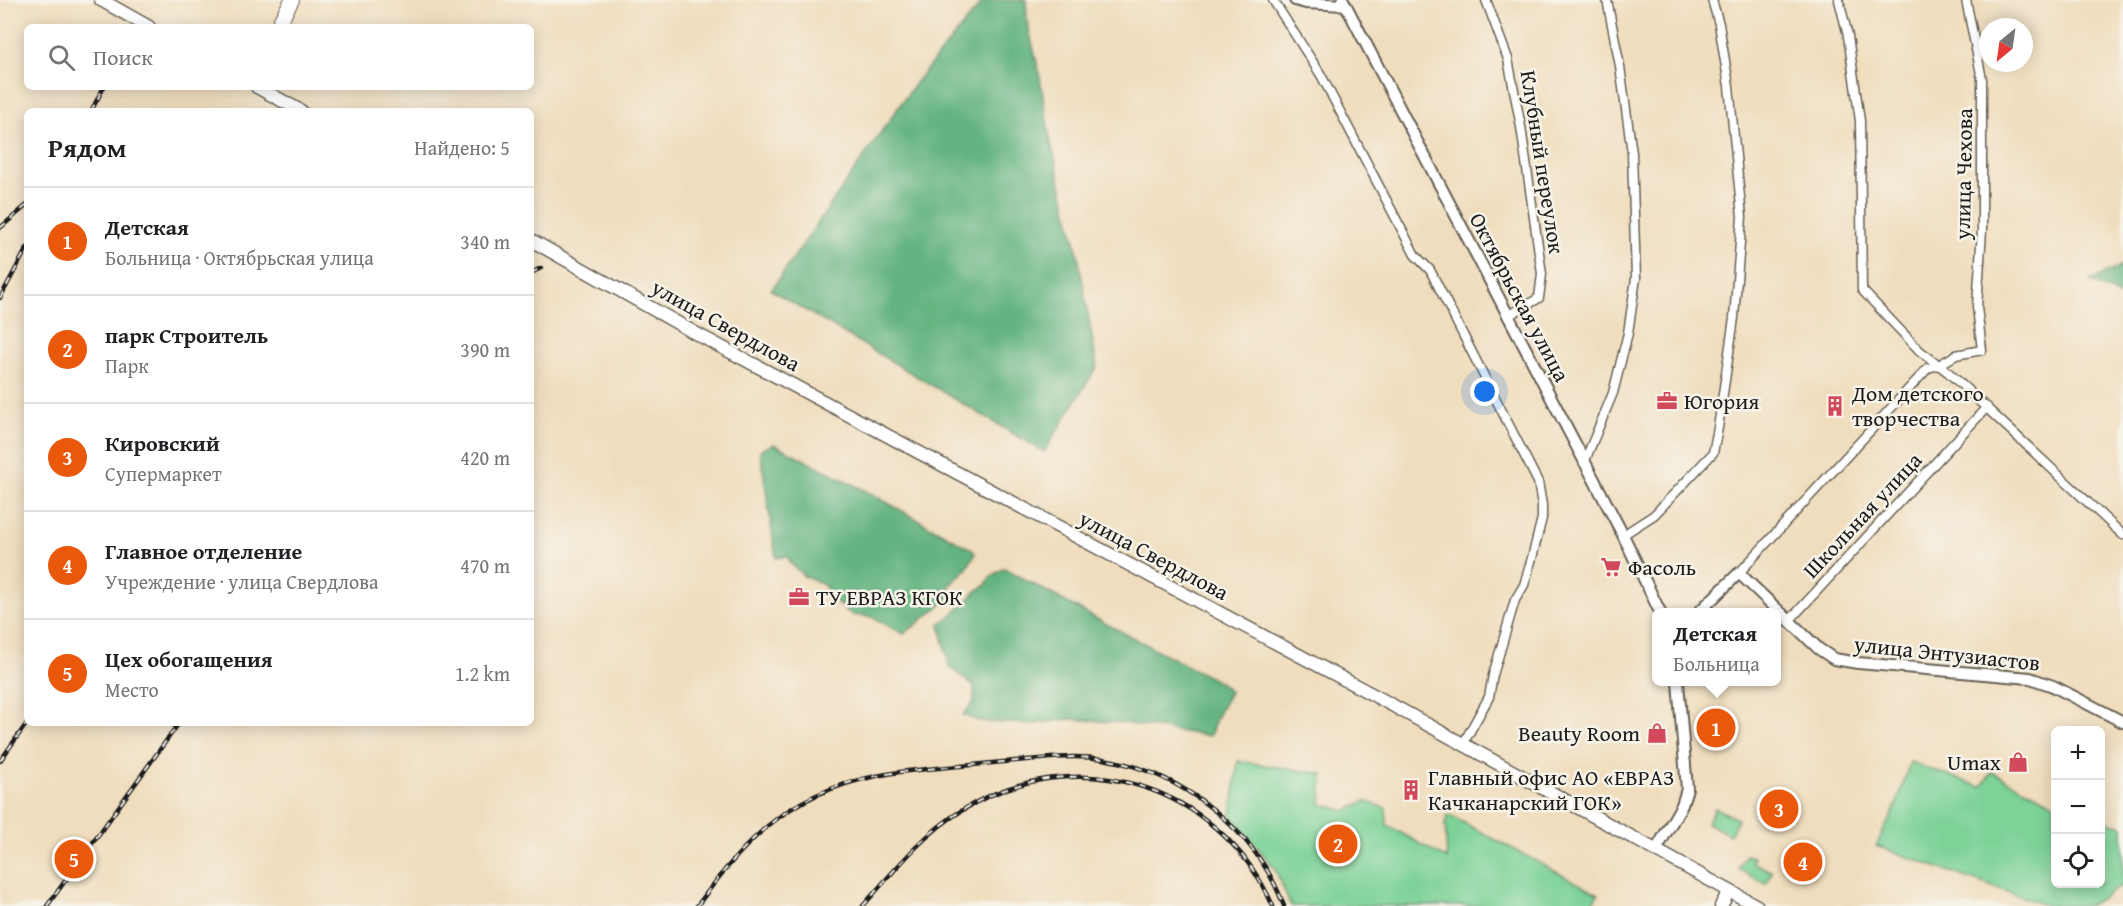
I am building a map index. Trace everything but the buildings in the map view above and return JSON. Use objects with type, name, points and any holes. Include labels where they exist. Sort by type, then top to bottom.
[{"type":"main road","points":[[100,0],[144,24]]},
{"type":"main road","points":[[279,24],[292,0]]},
{"type":"main road","points":[[262,90],[296,108]]},
{"type":"main road","name":"улица Свердлова","points":[[534,242],[705,338],[1463,744],[1757,906]]},
{"type":"main road","points":[[1721,906],[1730,891]]},
{"type":"street","points":[[1273,0],[1321,75],[1415,255],[1436,279],[1538,482],[1542,518],[1532,558],[1524,585],[1515,600],[1492,675],[1489,697],[1463,744]]},
{"type":"street","points":[[1295,0],[1344,2]]},
{"type":"street","name":"Клубный переулок","points":[[1486,0],[1508,59],[1521,127],[1542,274],[1539,298],[1508,316]]},
{"type":"street","points":[[1584,463],[1613,393],[1628,333],[1636,278],[1632,153],[1620,66],[1607,0]]},
{"type":"street","points":[[1623,535],[1654,515],[1713,453],[1718,428],[1734,318],[1742,217],[1729,86],[1719,24],[1712,0]]},
{"type":"street","points":[[1839,0],[1848,36],[1860,121],[1862,290],[1920,351],[1987,407],[2123,535]]},
{"type":"street","name":"улица Чехова","points":[[1939,365],[1956,355],[1982,350],[1977,307],[1982,230],[1982,79],[1966,0]]},
{"type":"street","name":"Октябрьская улица","points":[[1344,2],[1623,535],[1658,608]]},
{"type":"street","points":[[1703,608],[1739,573],[1928,368],[1939,365]]},
{"type":"street","name":"Школьная улица","points":[[1789,621],[1987,407]]},
{"type":"street","name":"улица Энтузиастов","points":[[1739,573],[1775,608]]},
{"type":"street","name":"улица Энтузиастов","points":[[1781,613],[1834,659],[2030,678],[2053,686],[2123,722]]},
{"type":"street","points":[[1656,850],[1682,805],[1687,789],[1678,686]]},
{"type":"green space","points":[[984,0],[1026,0],[1027,21],[1039,72],[1050,139],[1078,254],[1097,367],[1044,452],[771,290],[916,82]]},
{"type":"green space","points":[[2123,265],[2123,298],[2090,281]]},
{"type":"green space","points":[[774,444],[868,492],[973,550],[975,554],[967,568],[950,585],[948,599],[904,634],[872,617],[852,615],[832,599],[824,585],[804,576],[791,564],[787,556],[776,558],[760,450]]},
{"type":"green space","points":[[1004,568],[1221,683],[1230,692],[1217,716],[1210,736],[1123,723],[1070,719],[1034,724],[981,722],[963,715],[974,702],[974,687],[949,666],[940,624],[976,591],[986,585],[990,577]]},
{"type":"green space","points":[[1238,761],[1323,774],[1321,804],[1346,811],[1365,801],[1386,808],[1387,825],[1447,859],[1445,823],[1449,815],[1598,894],[1591,906],[1291,906],[1275,869],[1231,815]]},
{"type":"green space","points":[[1910,762],[1981,787],[1992,772],[2051,802],[2051,888],[2105,888],[2105,821],[2123,826],[2123,885],[2088,906],[2048,906],[1876,846],[1896,806]]},
{"type":"green space","points":[[1715,808],[1738,819],[1730,835],[1707,823]]},
{"type":"green space","points":[[1746,855],[1754,858],[1752,862],[1772,872],[1766,884],[1738,869]]},
{"type":"railway","points":[[93,108],[102,90]]},
{"type":"railway","points":[[0,228],[24,208]]},
{"type":"railway","points":[[0,298],[24,254]]},
{"type":"railway","points":[[534,272],[541,268]]},
{"type":"railway","points":[[0,761],[25,726]]},
{"type":"railway","points":[[47,906],[177,726]]},
{"type":"railway","points":[[697,906],[758,834],[803,802],[829,789],[893,773],[1078,757],[1103,759],[1132,766],[1161,777],[1188,791],[1213,809],[1236,830],[1255,853],[1272,879],[1284,906]]},
{"type":"railway","points":[[863,906],[933,831],[961,811],[1005,790],[1050,779],[1095,777],[1139,786],[1180,803],[1217,829],[1248,864],[1273,906]]},
{"type":"place","name":"Югория","points":[[1667,401]]},
{"type":"place","name":"Дом детского творчества","points":[[1835,406]]},
{"type":"place","name":"Фасоль","points":[[1611,567]]},
{"type":"place","name":"ТУ ЕВРАЗ КГОК","points":[[799,597]]},
{"type":"place","name":"Детская","points":[[1716,728]]},
{"type":"place","name":"Beauty Room","points":[[1657,733]]},
{"type":"place","name":"Umax","points":[[2018,762]]},
{"type":"place","name":"Главный офис АО «ЕВРАЗ Качканарский ГОК»","points":[[1411,790]]},
{"type":"place","name":"Кировский","points":[[1779,809]]},
{"type":"place","name":"парк Строитель","points":[[1338,844]]},
{"type":"place","name":"Цех обогащения","points":[[74,859]]},
{"type":"place","name":"Главное отделение","points":[[1803,862]]}]
